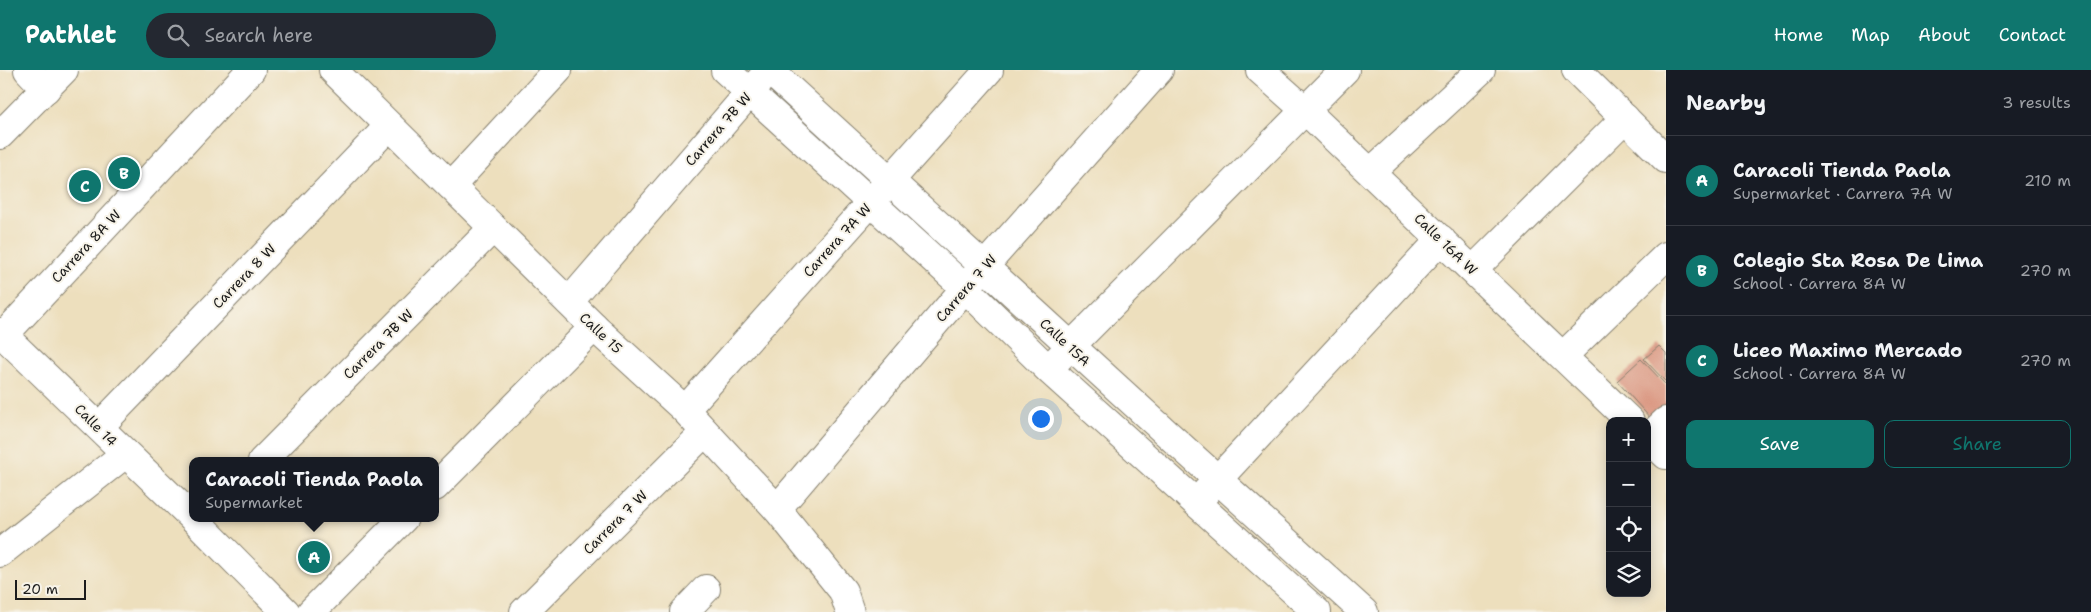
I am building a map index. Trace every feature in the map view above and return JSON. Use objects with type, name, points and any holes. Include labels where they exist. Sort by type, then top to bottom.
[{"type":"street","name":"Carrera 8A W","points":[[2,333],[251,70]]},
{"type":"street","points":[[451,186],[558,70]]},
{"type":"street","points":[[725,70],[965,288],[1048,368],[1317,612]]},
{"type":"street","name":"Carrera 7B W","points":[[569,302],[769,70]]},
{"type":"street","name":"Calle 15A","points":[[769,70],[1070,347],[1364,612]]},
{"type":"street","name":"Carrera 7A W","points":[[684,410],[989,70]]},
{"type":"street","name":"Carrera 7 W","points":[[777,509],[984,266],[1159,70]]},
{"type":"street","name":"Calle 16A W","points":[[1260,70],[1371,172],[1563,356],[1652,434]]},
{"type":"street","points":[[1048,368],[1344,70]]},
{"type":"street","points":[[1371,172],[1481,70]]},
{"type":"street","points":[[1576,70],[1666,158]]},
{"type":"street","name":"Calle 15","points":[[348,75],[389,126],[594,327],[684,410],[777,509],[843,591],[850,612]]},
{"type":"street","points":[[0,135],[46,76]]},
{"type":"street","points":[[1473,270],[1625,118]]},
{"type":"street","name":"Carrera 8 W","points":[[99,427],[389,126]]},
{"type":"street","name":"Carrera 7B W","points":[[266,457],[493,228]]},
{"type":"street","points":[[1196,502],[1441,239]]},
{"type":"street","points":[[1563,356],[1666,256]]},
{"type":"street","points":[[439,483],[594,327]]},
{"type":"street","name":"Calle 14","points":[[2,333],[125,454],[189,512]]},
{"type":"street","name":"Carrera 7 W","points":[[524,612],[705,432]]},
{"type":"street","points":[[0,553],[125,454]]},
{"type":"street","name":"Calle 14","points":[[200,522],[286,612]]},
{"type":"street","points":[[311,612],[400,522]]},
{"type":"street","points":[[684,612],[706,589]]},
{"type":"building","points":[[1659,346],[1666,353],[1666,382],[1644,359]]},
{"type":"building","points":[[1641,359],[1666,385],[1666,407],[1652,420],[1617,381]]},
{"type":"place","name":"Colegio Sta Rosa De Lima","points":[[124,173]]},
{"type":"place","name":"Liceo Maximo Mercado","points":[[85,186]]},
{"type":"place","name":"Caracoli Tienda Paola","points":[[314,557]]}]
